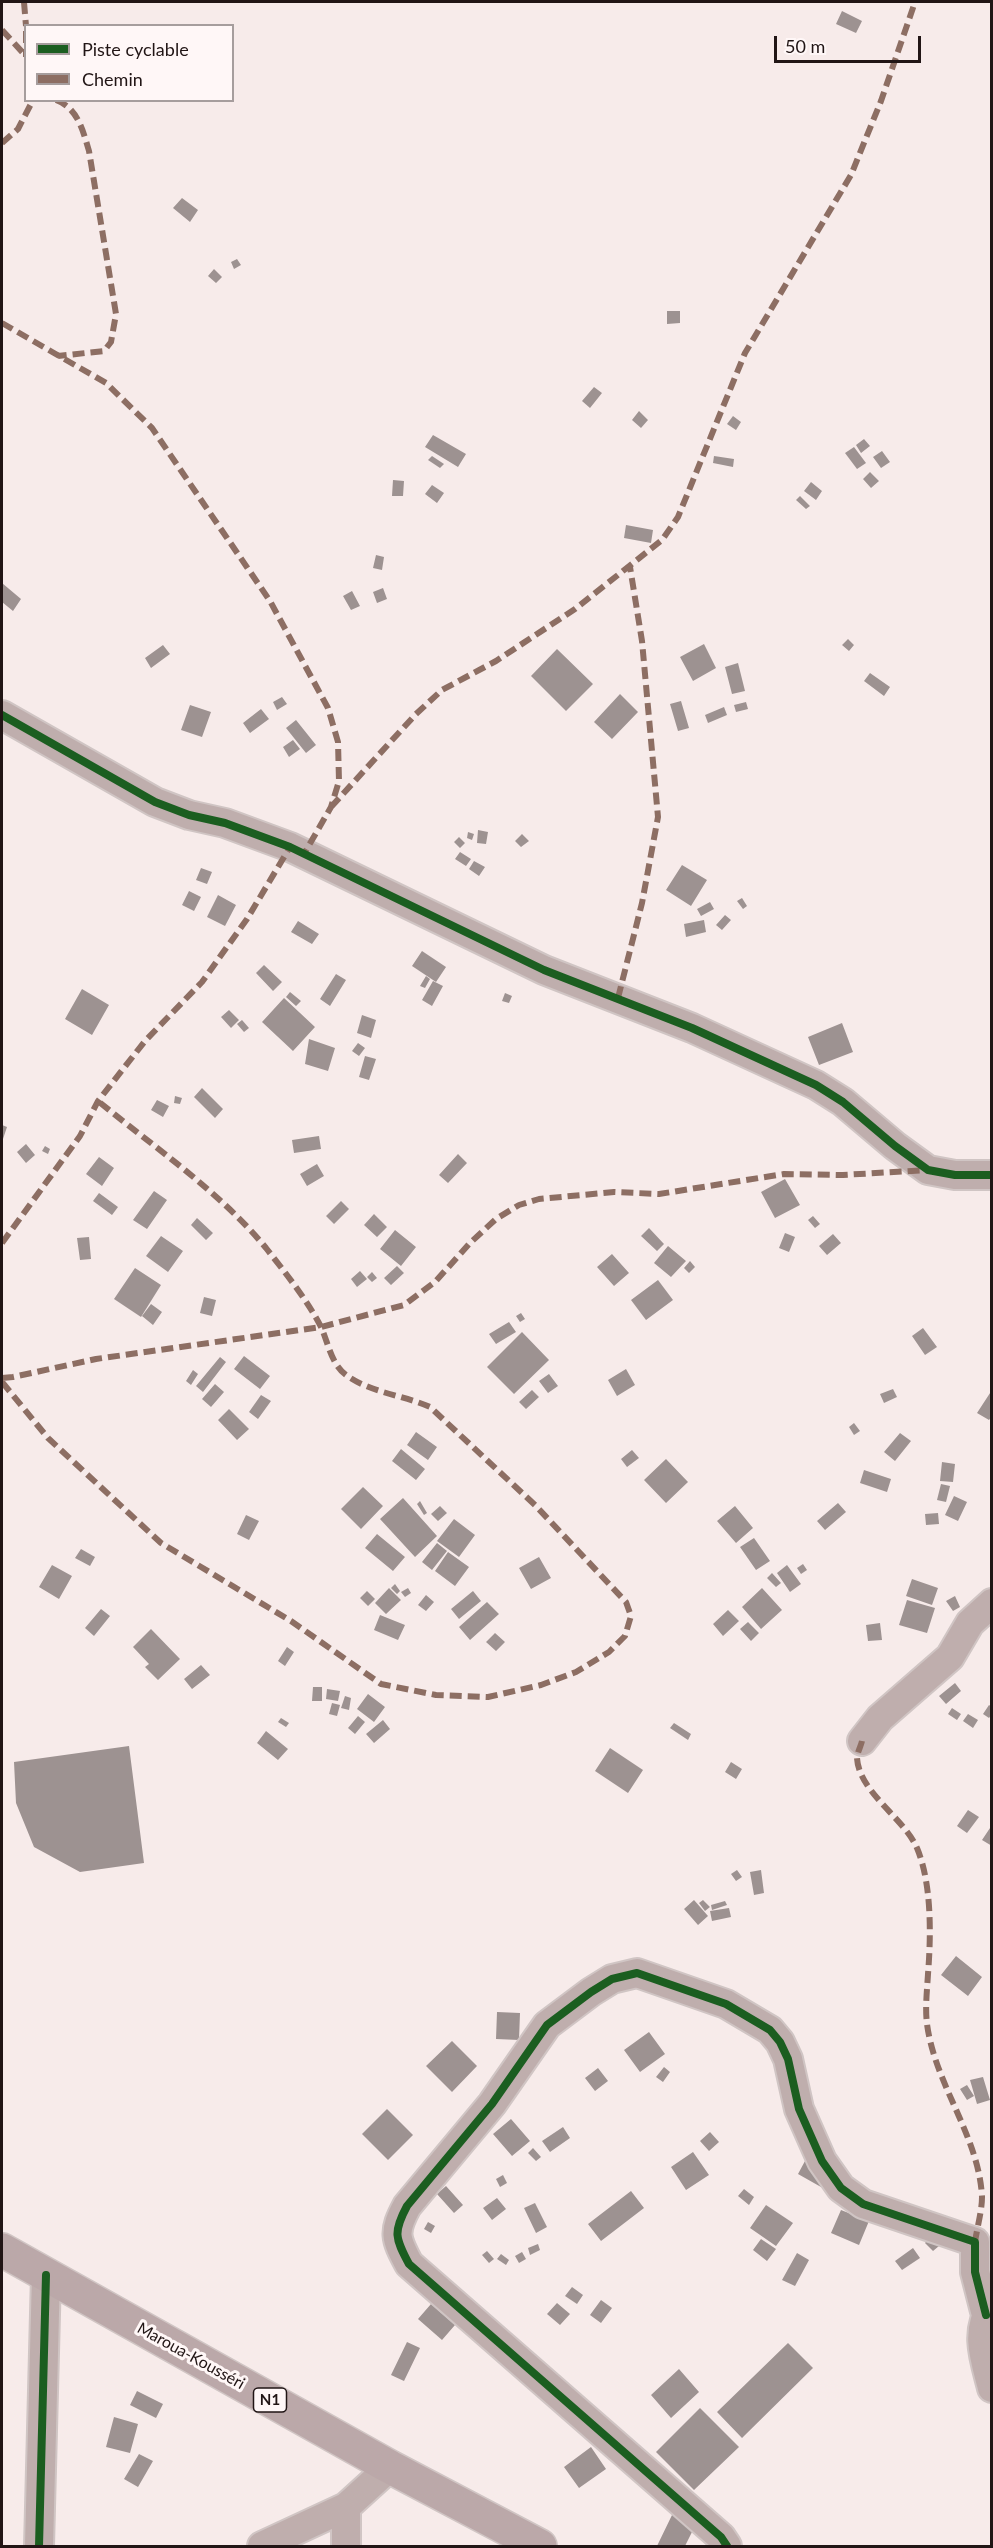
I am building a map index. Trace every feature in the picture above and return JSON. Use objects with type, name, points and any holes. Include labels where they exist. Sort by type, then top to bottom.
[{"type":"highway","name":"Maroua-Kousséri","points":[[2,2250],[390,2467],[540,2547]]},
{"type":"street","points":[[2,716],[155,802],[189,815],[225,823],[290,847],[544,970],[693,1028],[816,1085],[843,1102],[895,1146],[928,1170],[956,1175],[992,1175]]},
{"type":"street","points":[[862,1741],[880,1718],[950,1657],[970,1623],[992,1603]]},
{"type":"street","points":[[728,2547],[721,2537],[409,2264],[399,2246],[397,2225],[407,2206],[492,2104],[547,2025],[612,1979],[637,1973],[726,2004],[770,2030],[780,2042],[788,2059],[798,2109],[822,2161],[841,2188],[863,2204],[975,2242],[975,2272],[988,2310],[982,2331],[982,2345],[992,2388]]},
{"type":"street","points":[[39,2547],[46,2275]]},
{"type":"street","points":[[262,2547],[346,2507],[390,2467]]},
{"type":"street","points":[[346,2507],[346,2547]]},
{"type":"building","points":[[842,11],[862,21],[856,33],[836,24]]},
{"type":"building","points":[[182,198],[198,210],[190,222],[173,208]]},
{"type":"building","points":[[237,259],[241,265],[234,269],[231,262]]},
{"type":"building","points":[[214,269],[222,277],[216,283],[208,276]]},
{"type":"building","points":[[667,311],[680,311],[680,323],[667,324]]},
{"type":"building","points":[[594,387],[602,393],[590,408],[582,401]]},
{"type":"building","points":[[639,411],[648,420],[641,428],[632,420]]},
{"type":"building","points":[[733,416],[741,422],[736,430],[727,424]]},
{"type":"building","points":[[433,435],[466,454],[458,467],[425,447]]},
{"type":"building","points":[[864,439],[870,446],[861,453],[856,445]]},
{"type":"building","points":[[854,447],[866,463],[857,469],[845,453]]},
{"type":"building","points":[[882,451],[890,462],[881,468],[873,457]]},
{"type":"building","points":[[432,456],[444,464],[440,468],[428,460]]},
{"type":"building","points":[[714,456],[734,459],[733,467],[713,463]]},
{"type":"building","points":[[870,472],[879,481],[871,488],[863,479]]},
{"type":"building","points":[[393,480],[404,481],[403,496],[392,496]]},
{"type":"building","points":[[811,482],[822,491],[816,500],[804,491]]},
{"type":"building","points":[[432,485],[444,493],[437,503],[425,494]]},
{"type":"building","points":[[800,496],[810,506],[806,509],[796,500]]},
{"type":"building","points":[[626,525],[653,530],[651,543],[624,538]]},
{"type":"building","points":[[376,555],[384,557],[382,570],[373,568]]},
{"type":"building","points":[[2,583],[21,599],[13,611],[2,602]]},
{"type":"building","points":[[383,588],[387,599],[377,603],[373,592]]},
{"type":"building","points":[[352,591],[360,606],[351,610],[343,596]]},
{"type":"building","points":[[848,639],[854,645],[849,651],[842,645]]},
{"type":"building","points":[[704,644],[716,668],[693,681],[680,657]]},
{"type":"building","points":[[163,645],[170,654],[151,668],[145,658]]},
{"type":"building","points":[[557,649],[593,684],[566,711],[531,676]]},
{"type":"building","points":[[738,663],[745,691],[732,694],[725,667]]},
{"type":"building","points":[[870,673],[890,687],[884,696],[864,681]]},
{"type":"building","points":[[620,694],[638,712],[612,739],[594,722]]},
{"type":"building","points":[[282,697],[287,704],[277,710],[273,702]]},
{"type":"building","points":[[681,701],[689,728],[678,731],[670,704]]},
{"type":"building","points":[[746,702],[748,709],[736,712],[734,705]]},
{"type":"building","points":[[190,705],[211,712],[202,737],[181,730]]},
{"type":"building","points":[[724,707],[727,715],[708,723],[705,715]]},
{"type":"building","points":[[261,709],[269,719],[250,733],[243,723]]},
{"type":"building","points":[[296,720],[316,745],[306,753],[286,728]]},
{"type":"building","points":[[293,740],[300,749],[289,757],[283,747]]},
{"type":"building","points":[[478,830],[488,832],[486,844],[477,843]]},
{"type":"building","points":[[468,832],[474,834],[472,840],[467,838]]},
{"type":"building","points":[[522,834],[529,841],[521,847],[515,841]]},
{"type":"building","points":[[459,837],[465,843],[460,848],[454,842]]},
{"type":"building","points":[[460,852],[471,859],[466,866],[455,859]]},
{"type":"building","points":[[474,861],[485,867],[479,876],[469,869]]},
{"type":"building","points":[[682,865],[707,880],[691,906],[666,890]]},
{"type":"building","points":[[201,868],[212,872],[207,884],[196,880]]},
{"type":"building","points":[[189,891],[201,897],[194,911],[182,905]]},
{"type":"building","points":[[218,895],[236,905],[225,926],[207,917]]},
{"type":"building","points":[[742,898],[747,906],[743,909],[737,901]]},
{"type":"building","points":[[710,902],[714,909],[701,916],[697,909]]},
{"type":"building","points":[[725,915],[731,920],[722,930],[716,925]]},
{"type":"building","points":[[704,920],[706,932],[686,937],[684,924]]},
{"type":"building","points":[[298,921],[319,934],[312,944],[291,932]]},
{"type":"building","points":[[422,951],[446,967],[436,982],[412,966]]},
{"type":"building","points":[[264,965],[282,982],[273,991],[256,973]]},
{"type":"building","points":[[336,974],[346,980],[330,1006],[320,999]]},
{"type":"building","points":[[426,976],[430,979],[425,988],[420,986]]},
{"type":"building","points":[[433,981],[443,986],[432,1006],[422,1000]]},
{"type":"building","points":[[82,989],[109,1005],[92,1035],[65,1019]]},
{"type":"building","points":[[290,992],[301,1001],[296,1006],[286,997]]},
{"type":"building","points":[[505,993],[512,996],[509,1003],[502,1001]]},
{"type":"building","points":[[284,998],[315,1027],[293,1051],[262,1022]]},
{"type":"building","points":[[229,1010],[239,1020],[231,1028],[221,1017]]},
{"type":"building","points":[[362,1015],[376,1020],[371,1038],[357,1033]]},
{"type":"building","points":[[242,1020],[249,1028],[244,1032],[237,1024]]},
{"type":"building","points":[[842,1023],[853,1052],[819,1065],[808,1037]]},
{"type":"building","points":[[309,1039],[335,1048],[328,1071],[305,1064]]},
{"type":"building","points":[[358,1043],[365,1048],[359,1056],[352,1051]]},
{"type":"building","points":[[365,1056],[376,1059],[369,1080],[359,1077]]},
{"type":"building","points":[[202,1088],[223,1109],[215,1118],[194,1097]]},
{"type":"building","points":[[175,1096],[182,1098],[180,1104],[174,1103]]},
{"type":"building","points":[[157,1100],[169,1106],[163,1117],[151,1110]]},
{"type":"building","points":[[2,1125],[7,1127],[2,1142]]},
{"type":"building","points":[[319,1136],[321,1149],[294,1153],[292,1140]]},
{"type":"building","points":[[26,1144],[35,1155],[26,1163],[17,1152]]},
{"type":"building","points":[[45,1146],[50,1149],[48,1154],[42,1151]]},
{"type":"building","points":[[458,1154],[467,1163],[448,1183],[439,1175]]},
{"type":"building","points":[[99,1157],[114,1168],[102,1186],[86,1174]]},
{"type":"building","points":[[317,1164],[324,1176],[307,1186],[300,1174]]},
{"type":"building","points":[[785,1179],[800,1205],[775,1218],[761,1192]]},
{"type":"building","points":[[154,1191],[167,1200],[147,1229],[133,1220]]},
{"type":"building","points":[[99,1193],[118,1207],[112,1215],[93,1201]]},
{"type":"building","points":[[341,1201],[349,1209],[334,1224],[326,1216]]},
{"type":"building","points":[[374,1214],[387,1227],[377,1237],[364,1225]]},
{"type":"building","points":[[813,1216],[820,1224],[815,1228],[808,1220]]},
{"type":"building","points":[[197,1218],[213,1233],[206,1240],[191,1225]]},
{"type":"building","points":[[649,1228],[664,1244],[657,1251],[641,1236]]},
{"type":"building","points":[[395,1230],[416,1247],[401,1266],[380,1249]]},
{"type":"building","points":[[785,1233],[795,1237],[789,1252],[779,1248]]},
{"type":"building","points":[[833,1234],[841,1243],[827,1255],[819,1246]]},
{"type":"building","points":[[161,1236],[183,1251],[168,1272],[146,1256]]},
{"type":"building","points":[[89,1237],[91,1259],[80,1260],[77,1238]]},
{"type":"building","points":[[668,1246],[686,1261],[671,1277],[654,1263]]},
{"type":"building","points":[[612,1254],[629,1273],[614,1286],[597,1267]]},
{"type":"building","points":[[690,1261],[695,1267],[689,1273],[684,1268]]},
{"type":"building","points":[[397,1266],[404,1273],[391,1285],[384,1278]]},
{"type":"building","points":[[135,1268],[161,1285],[141,1317],[114,1299]]},
{"type":"building","points":[[360,1271],[367,1279],[357,1287],[351,1279]]},
{"type":"building","points":[[372,1272],[377,1278],[372,1282],[367,1277]]},
{"type":"building","points":[[658,1280],[673,1300],[646,1320],[631,1300]]},
{"type":"building","points":[[204,1297],[216,1300],[212,1316],[200,1313]]},
{"type":"building","points":[[151,1304],[162,1312],[153,1325],[142,1316]]},
{"type":"building","points":[[521,1313],[525,1319],[520,1322],[516,1316]]},
{"type":"building","points":[[509,1322],[516,1332],[496,1344],[489,1334]]},
{"type":"building","points":[[923,1328],[937,1347],[925,1355],[912,1336]]},
{"type":"building","points":[[522,1332],[549,1360],[514,1394],[487,1367]]},
{"type":"building","points":[[244,1356],[270,1376],[260,1389],[234,1369]]},
{"type":"building","points":[[220,1357],[226,1362],[203,1392],[196,1386]]},
{"type":"building","points":[[626,1369],[635,1385],[617,1396],[608,1380]]},
{"type":"building","points":[[193,1370],[198,1374],[191,1385],[186,1381]]},
{"type":"building","points":[[549,1374],[558,1386],[548,1393],[539,1381]]},
{"type":"building","points":[[215,1384],[224,1392],[211,1407],[202,1399]]},
{"type":"building","points":[[893,1389],[897,1397],[884,1403],[880,1394]]},
{"type":"building","points":[[532,1390],[539,1397],[526,1409],[519,1402]]},
{"type":"building","points":[[992,1390],[992,1416],[989,1420],[977,1413]]},
{"type":"building","points":[[261,1395],[271,1401],[258,1419],[249,1412]]},
{"type":"building","points":[[229,1409],[249,1429],[237,1440],[218,1420]]},
{"type":"building","points":[[854,1423],[860,1431],[854,1435],[849,1427]]},
{"type":"building","points":[[416,1432],[437,1447],[428,1460],[407,1445]]},
{"type":"building","points":[[900,1433],[911,1441],[895,1461],[884,1452]]},
{"type":"building","points":[[401,1449],[425,1469],[416,1480],[392,1461]]},
{"type":"building","points":[[632,1450],[639,1458],[627,1467],[621,1459]]},
{"type":"building","points":[[666,1459],[688,1482],[666,1503],[644,1480]]},
{"type":"building","points":[[942,1462],[955,1464],[953,1482],[940,1481]]},
{"type":"building","points":[[864,1470],[891,1479],[887,1492],[860,1483]]},
{"type":"building","points":[[941,1484],[950,1486],[946,1502],[937,1500]]},
{"type":"building","points":[[363,1487],[383,1506],[361,1529],[341,1509]]},
{"type":"building","points":[[954,1496],[967,1502],[958,1521],[945,1515]]},
{"type":"building","points":[[403,1498],[437,1536],[415,1557],[380,1519]]},
{"type":"building","points":[[420,1501],[427,1513],[424,1515],[417,1504]]},
{"type":"building","points":[[838,1503],[846,1512],[825,1530],[817,1521]]},
{"type":"building","points":[[440,1506],[447,1513],[438,1521],[431,1514]]},
{"type":"building","points":[[735,1506],[753,1528],[736,1543],[717,1521]]},
{"type":"building","points":[[938,1513],[939,1524],[926,1525],[925,1514]]},
{"type":"building","points":[[246,1515],[259,1521],[249,1540],[237,1534]]},
{"type":"building","points":[[454,1519],[475,1535],[459,1557],[437,1541]]},
{"type":"building","points":[[377,1534],[405,1557],[393,1571],[365,1548]]},
{"type":"building","points":[[754,1538],[770,1561],[756,1570],[740,1547]]},
{"type":"building","points":[[437,1543],[447,1551],[432,1570],[422,1562]]},
{"type":"building","points":[[81,1549],[95,1557],[90,1566],[75,1558]]},
{"type":"building","points":[[448,1552],[469,1567],[455,1586],[435,1571]]},
{"type":"building","points":[[539,1557],[551,1578],[531,1589],[519,1568]]},
{"type":"building","points":[[803,1564],[807,1570],[801,1574],[797,1568]]},
{"type":"building","points":[[52,1565],[72,1576],[59,1599],[39,1587]]},
{"type":"building","points":[[787,1565],[801,1584],[790,1592],[777,1573]]},
{"type":"building","points":[[772,1573],[781,1583],[776,1587],[767,1578]]},
{"type":"building","points":[[912,1579],[938,1588],[932,1605],[906,1596]]},
{"type":"building","points":[[395,1584],[400,1591],[397,1594],[391,1588]]},
{"type":"building","points":[[389,1588],[401,1600],[386,1614],[375,1603]]},
{"type":"building","points":[[408,1588],[411,1593],[405,1597],[401,1592]]},
{"type":"building","points":[[762,1588],[782,1610],[761,1629],[742,1607]]},
{"type":"building","points":[[367,1591],[375,1599],[368,1606],[360,1598]]},
{"type":"building","points":[[473,1591],[481,1601],[459,1619],[451,1609]]},
{"type":"building","points":[[426,1595],[434,1602],[426,1611],[418,1605]]},
{"type":"building","points":[[955,1596],[960,1607],[953,1611],[946,1601]]},
{"type":"building","points":[[907,1600],[935,1608],[927,1633],[899,1625]]},
{"type":"building","points":[[487,1602],[499,1614],[470,1640],[459,1627]]},
{"type":"building","points":[[101,1609],[110,1616],[94,1636],[85,1628]]},
{"type":"building","points":[[728,1610],[739,1621],[723,1636],[713,1624]]},
{"type":"building","points":[[380,1615],[405,1625],[398,1640],[374,1630]]},
{"type":"building","points":[[748,1622],[759,1633],[751,1641],[740,1629]]},
{"type":"building","points":[[880,1623],[882,1640],[868,1641],[866,1625]]},
{"type":"building","points":[[151,1629],[180,1659],[158,1680],[145,1667],[149,1664],[133,1647]]},
{"type":"building","points":[[495,1633],[505,1642],[496,1651],[486,1642]]},
{"type":"building","points":[[287,1647],[294,1652],[285,1666],[278,1661]]},
{"type":"building","points":[[201,1665],[210,1675],[192,1689],[184,1679]]},
{"type":"building","points":[[955,1683],[961,1691],[946,1704],[939,1696]]},
{"type":"building","points":[[313,1687],[322,1687],[322,1701],[312,1701]]},
{"type":"building","points":[[327,1689],[340,1691],[338,1701],[326,1699]]},
{"type":"building","points":[[368,1694],[385,1707],[374,1722],[357,1709]]},
{"type":"building","points":[[345,1696],[351,1698],[349,1710],[341,1708]]},
{"type":"building","points":[[332,1703],[340,1705],[337,1716],[329,1714]]},
{"type":"building","points":[[989,1705],[992,1707],[992,1714],[989,1718],[983,1714]]},
{"type":"building","points":[[952,1708],[961,1714],[957,1720],[948,1714]]},
{"type":"building","points":[[968,1714],[978,1720],[973,1728],[963,1721]]},
{"type":"building","points":[[358,1716],[365,1722],[355,1734],[348,1728]]},
{"type":"building","points":[[281,1718],[289,1723],[286,1727],[278,1722]]},
{"type":"building","points":[[383,1720],[390,1729],[374,1743],[366,1734]]},
{"type":"building","points":[[674,1723],[691,1734],[688,1740],[670,1728]]},
{"type":"building","points":[[266,1731],[288,1749],[278,1760],[257,1743]]},
{"type":"building","points":[[129,1746],[144,1863],[80,1872],[34,1847],[16,1803],[14,1762]]},
{"type":"building","points":[[610,1748],[643,1770],[628,1793],[595,1771]]},
{"type":"building","points":[[731,1762],[742,1769],[736,1779],[725,1772]]},
{"type":"building","points":[[968,1810],[979,1817],[967,1833],[957,1826]]},
{"type":"building","points":[[992,1825],[992,1846],[982,1840]]},
{"type":"building","points":[[737,1870],[742,1877],[736,1881],[731,1874]]},
{"type":"building","points":[[761,1870],[764,1893],[754,1895],[750,1872]]},
{"type":"building","points":[[694,1900],[708,1916],[698,1925],[684,1909]]},
{"type":"building","points":[[703,1900],[710,1907],[705,1911],[699,1903]]},
{"type":"building","points":[[725,1901],[727,1905],[712,1910],[711,1905]]},
{"type":"building","points":[[729,1908],[731,1917],[712,1921],[710,1911]]},
{"type":"building","points":[[956,1956],[982,1977],[968,1996],[941,1975]]},
{"type":"building","points":[[497,2012],[520,2013],[519,2040],[496,2039]]},
{"type":"building","points":[[649,2032],[665,2054],[640,2072],[624,2050]]},
{"type":"building","points":[[452,2041],[477,2066],[452,2092],[426,2066]]},
{"type":"building","points":[[664,2067],[670,2072],[663,2082],[656,2077]]},
{"type":"building","points":[[598,2068],[608,2081],[595,2091],[585,2078]]},
{"type":"building","points":[[983,2077],[990,2100],[977,2104],[970,2080]]},
{"type":"building","points":[[967,2085],[974,2096],[967,2100],[960,2089]]},
{"type":"building","points":[[387,2109],[413,2135],[388,2160],[362,2134]]},
{"type":"building","points":[[511,2119],[530,2141],[512,2156],[493,2134]]},
{"type":"building","points":[[563,2127],[570,2138],[550,2152],[542,2141]]},
{"type":"building","points":[[710,2132],[719,2142],[709,2151],[700,2141]]},
{"type":"building","points":[[533,2148],[541,2157],[536,2161],[528,2153]]},
{"type":"building","points":[[693,2152],[709,2175],[686,2190],[671,2167]]},
{"type":"building","points":[[805,2161],[828,2175],[821,2187],[798,2174]]},
{"type":"building","points":[[503,2175],[507,2183],[500,2187],[496,2179]]},
{"type":"building","points":[[446,2186],[463,2205],[454,2213],[437,2194]]},
{"type":"building","points":[[744,2189],[754,2197],[749,2205],[738,2196]]},
{"type":"building","points":[[631,2191],[644,2208],[601,2241],[588,2224]]},
{"type":"building","points":[[497,2198],[506,2209],[492,2220],[483,2208]]},
{"type":"building","points":[[535,2203],[547,2227],[536,2233],[524,2208]]},
{"type":"building","points":[[766,2205],[793,2223],[776,2246],[750,2228]]},
{"type":"building","points":[[841,2210],[869,2221],[859,2245],[831,2233]]},
{"type":"building","points":[[428,2222],[435,2226],[431,2233],[424,2229]]},
{"type":"building","points":[[930,2237],[939,2246],[933,2251],[925,2243]]},
{"type":"building","points":[[761,2239],[776,2249],[767,2261],[753,2250]]},
{"type":"building","points":[[538,2244],[540,2250],[530,2255],[528,2248]]},
{"type":"building","points":[[913,2248],[920,2258],[902,2270],[895,2261]]},
{"type":"building","points":[[487,2251],[494,2259],[489,2263],[482,2255]]},
{"type":"building","points":[[522,2252],[526,2259],[519,2263],[515,2256]]},
{"type":"building","points":[[797,2253],[809,2260],[795,2286],[782,2280]]},
{"type":"building","points":[[501,2254],[509,2260],[506,2265],[497,2259]]},
{"type":"building","points":[[572,2287],[583,2295],[577,2304],[565,2296]]},
{"type":"building","points":[[601,2300],[612,2308],[601,2323],[590,2315]]},
{"type":"building","points":[[557,2303],[570,2314],[560,2325],[547,2314]]},
{"type":"building","points":[[431,2304],[455,2325],[442,2340],[418,2319]]},
{"type":"building","points":[[407,2342],[420,2348],[404,2381],[391,2375]]},
{"type":"building","points":[[788,2343],[813,2368],[742,2438],[717,2412]]},
{"type":"building","points":[[679,2369],[699,2392],[671,2418],[651,2395]]},
{"type":"building","points":[[137,2391],[163,2404],[156,2418],[130,2405]]},
{"type":"building","points":[[700,2408],[739,2447],[694,2490],[656,2452]]},
{"type":"building","points":[[114,2417],[138,2424],[130,2453],[106,2447]]},
{"type":"building","points":[[591,2447],[606,2469],[579,2488],[564,2467]]},
{"type":"building","points":[[139,2454],[153,2461],[138,2487],[124,2479]]},
{"type":"building","points":[[673,2513],[696,2524],[685,2546],[657,2546]]},
{"type":"marked path","points":[[24,2],[26,24]]},
{"type":"marked path","points":[[331,807],[416,714],[442,690],[496,661],[575,609],[662,540],[678,517],[745,353],[851,175],[881,101],[915,2]]},
{"type":"marked path","points":[[2,30],[24,54]]},
{"type":"marked path","points":[[2,143],[18,129],[32,102]]},
{"type":"marked path","points":[[58,356],[104,351],[111,342],[116,314],[89,151],[75,114],[60,102]]},
{"type":"marked path","points":[[2,323],[106,383],[152,428],[270,601],[328,708],[338,742],[339,781],[331,807],[304,854]]},
{"type":"marked path","points":[[618,998],[642,903],[658,817],[642,641],[630,567]]},
{"type":"marked path","points":[[2,1243],[80,1136],[98,1101],[145,1041],[202,982],[247,919],[290,847]]},
{"type":"marked path","points":[[2,1382],[48,1438],[161,1543],[291,1621],[381,1684],[436,1695],[488,1697],[541,1685],[576,1672],[609,1652],[625,1636],[631,1616],[626,1602],[535,1505],[430,1407],[376,1390],[346,1375],[333,1359],[321,1327],[309,1307],[248,1227],[186,1171],[98,1101]]},
{"type":"marked path","points":[[2,1378],[96,1359],[321,1327],[404,1305],[435,1282],[470,1243],[496,1219],[519,1205],[539,1199],[614,1192],[659,1194],[784,1174],[843,1175],[928,1170]]},
{"type":"marked path","points":[[862,1741],[857,1758],[865,1782],[911,1837],[922,1862],[928,1894],[930,1927],[927,2024],[939,2068],[973,2153],[979,2175],[982,2202],[975,2242]]},
{"type":"cycle path","points":[[2,715],[155,802],[189,815],[225,823],[290,847],[544,970],[692,1028],[816,1085],[843,1102],[895,1146],[928,1170],[955,1175],[992,1175]]},
{"type":"cycle path","points":[[727,2546],[721,2537],[409,2264],[401,2248],[398,2229],[407,2206],[492,2104],[547,2025],[612,1979],[637,1973],[726,2004],[770,2030],[780,2042],[788,2059],[799,2109],[822,2161],[841,2188],[863,2204],[975,2242],[975,2272],[986,2315]]},
{"type":"cycle path","points":[[39,2546],[46,2275]]}]
